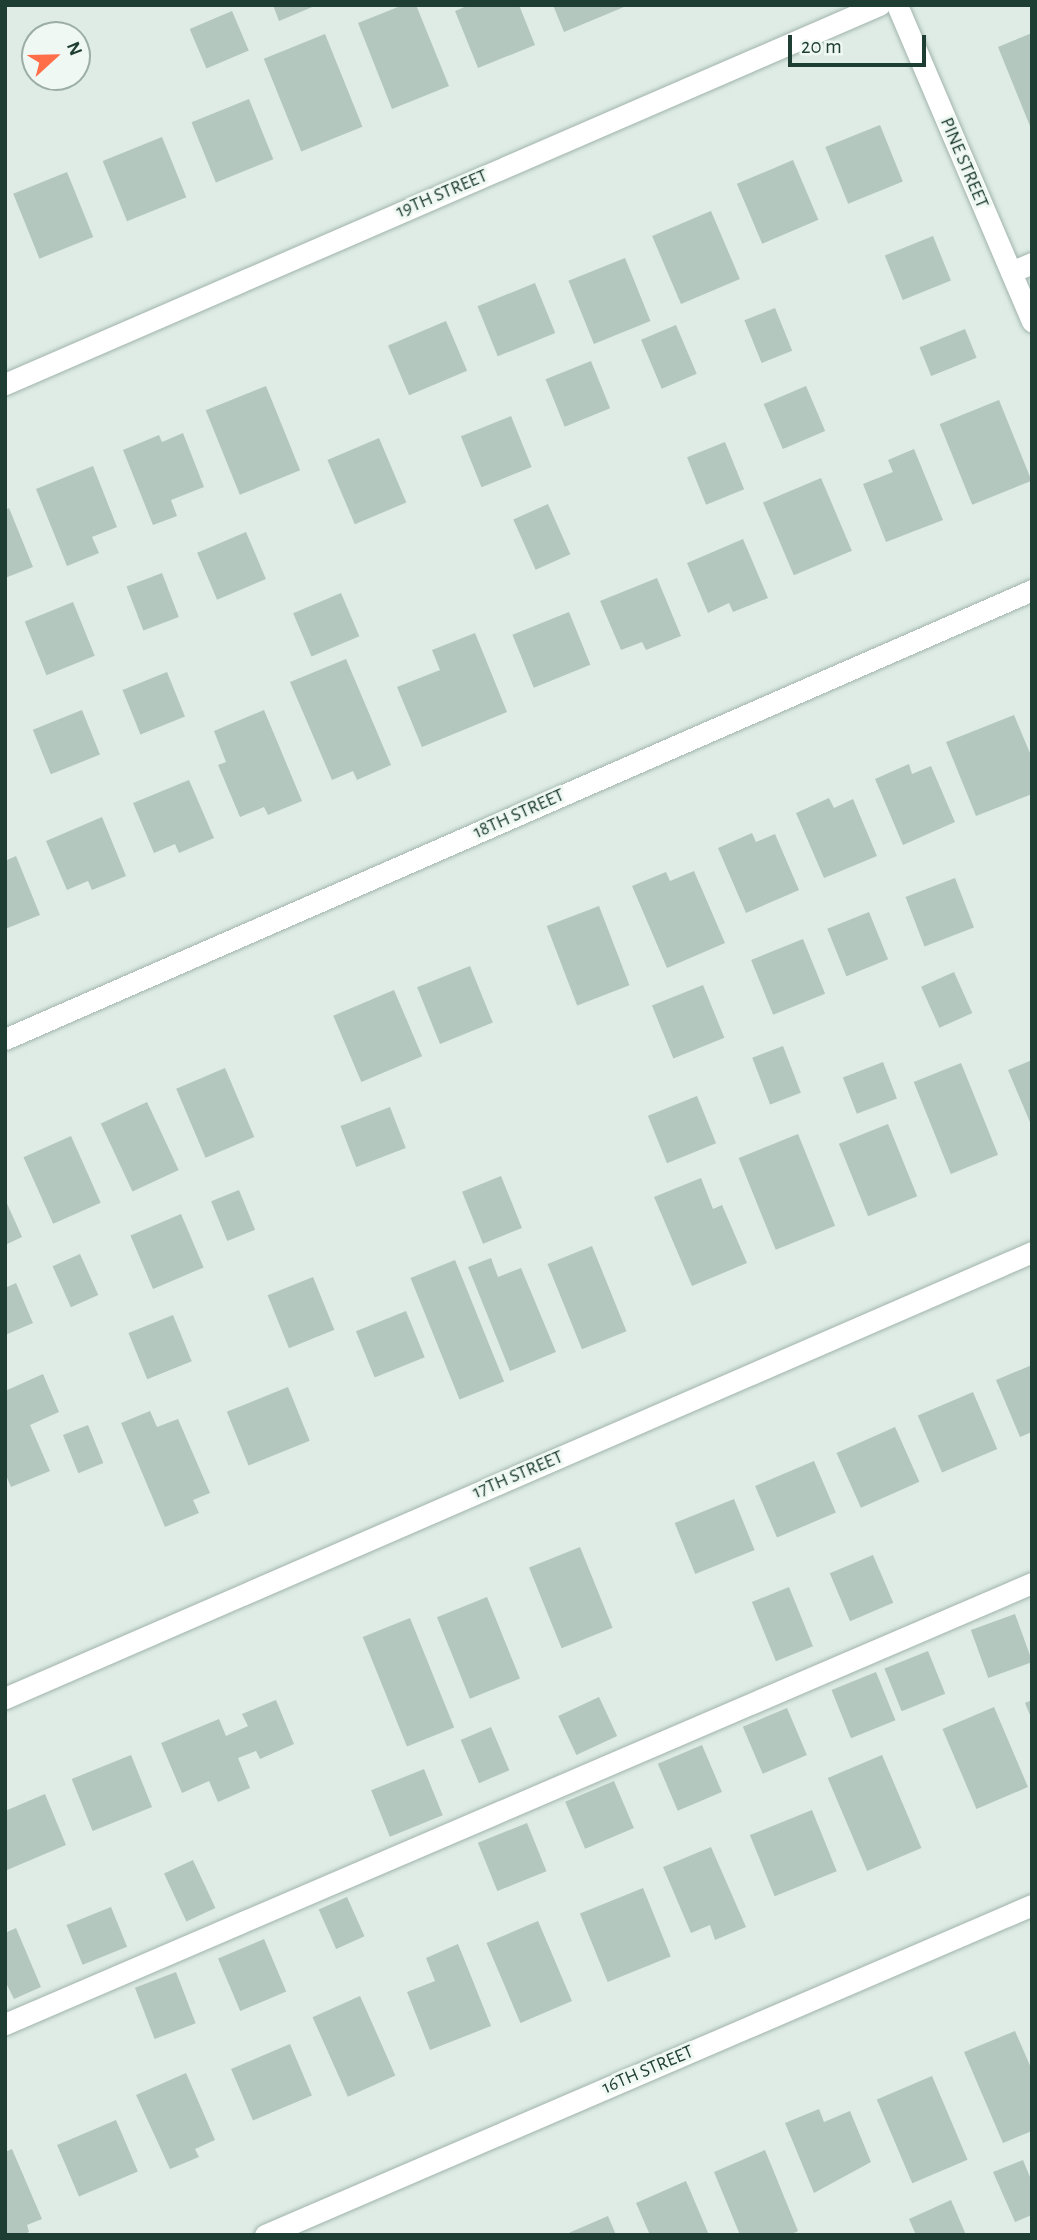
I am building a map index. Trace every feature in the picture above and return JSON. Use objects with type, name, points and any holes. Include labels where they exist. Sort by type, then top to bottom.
[{"type":"street","name":"19TH STREET","points":[[5,383],[879,5]]},
{"type":"street","name":"PINE STREET","points":[[897,5],[1032,321]]},
{"type":"street","points":[[1011,272],[1032,263]]},
{"type":"street","name":"18TH STREET","points":[[5,1039],[1032,590]]},
{"type":"street","name":"17TH STREET","points":[[5,1698],[1032,1252]]},
{"type":"street","points":[[5,2024],[1032,1583]]},
{"type":"street","name":"16TH STREET","points":[[265,2235],[1032,1905]]},
{"type":"building","points":[[273,5],[317,5],[279,21]]},
{"type":"building","points":[[403,5],[416,5],[449,86],[392,109],[358,23]]},
{"type":"building","points":[[469,5],[519,5],[535,45],[478,68],[455,11]]},
{"type":"building","points":[[553,5],[623,5],[624,7],[564,32]]},
{"type":"building","points":[[232,11],[249,51],[206,69],[190,29]]},
{"type":"building","points":[[1032,33],[1032,131],[998,47]]},
{"type":"building","points":[[325,34],[362,127],[301,151],[264,59]]},
{"type":"building","points":[[249,99],[273,159],[216,182],[192,122]]},
{"type":"building","points":[[880,125],[903,182],[848,204],[825,147]]},
{"type":"building","points":[[162,137],[186,197],[127,221],[103,161]]},
{"type":"building","points":[[793,160],[818,220],[762,244],[737,184]]},
{"type":"building","points":[[67,172],[93,237],[39,259],[13,194]]},
{"type":"building","points":[[711,211],[740,279],[681,304],[652,236]]},
{"type":"building","points":[[933,236],[951,281],[903,300],[885,255]]},
{"type":"building","points":[[625,258],[650,321],[594,344],[568,281]]},
{"type":"building","points":[[535,283],[555,333],[498,356],[478,306]]},
{"type":"building","points":[[775,308],[792,351],[762,363],[744,320]]},
{"type":"building","points":[[446,321],[467,371],[409,395],[388,346]]},
{"type":"building","points":[[676,325],[697,374],[662,389],[641,340]]},
{"type":"building","points":[[965,329],[977,358],[931,376],[920,347]]},
{"type":"building","points":[[591,361],[610,408],[565,427],[546,379]]},
{"type":"building","points":[[266,386],[300,470],[240,495],[206,410]]},
{"type":"building","points":[[806,386],[825,431],[783,449],[764,404]]},
{"type":"building","points":[[999,400],[1032,481],[972,505],[940,424]]},
{"type":"building","points":[[511,416],[532,467],[482,487],[461,436]]},
{"type":"building","points":[[183,433],[204,487],[171,500],[177,516],[153,525],[123,450],[159,435],[162,442]]},
{"type":"building","points":[[379,438],[406,502],[355,524],[327,460]]},
{"type":"building","points":[[725,442],[744,489],[706,505],[687,457]]},
{"type":"building","points":[[914,449],[943,520],[886,542],[863,484],[893,472],[888,460]]},
{"type":"building","points":[[93,466],[117,527],[92,537],[99,553],[67,566],[36,489]]},
{"type":"building","points":[[821,478],[852,551],[794,575],[763,503]]},
{"type":"building","points":[[548,504],[570,554],[536,570],[513,519]]},
{"type":"building","points":[[9,508],[33,567],[5,578],[5,510]]},
{"type":"building","points":[[246,532],[266,579],[217,600],[197,553]]},
{"type":"building","points":[[743,539],[768,598],[733,612],[729,603],[708,613],[687,563]]},
{"type":"building","points":[[162,573],[179,617],[143,630],[127,587]]},
{"type":"building","points":[[657,578],[681,636],[646,650],[642,642],[621,650],[600,601]]},
{"type":"building","points":[[341,593],[359,636],[311,657],[293,613]]},
{"type":"building","points":[[73,602],[95,656],[47,675],[25,621]]},
{"type":"building","points":[[569,612],[590,665],[534,688],[512,635]]},
{"type":"building","points":[[475,633],[507,712],[422,747],[397,687],[440,670],[432,650]]},
{"type":"building","points":[[346,659],[391,765],[357,780],[353,771],[332,780],[290,682]]},
{"type":"building","points":[[167,672],[185,717],[140,734],[122,690]]},
{"type":"building","points":[[82,710],[100,755],[51,774],[33,730]]},
{"type":"building","points":[[264,710],[302,801],[268,815],[264,807],[240,817],[218,765],[226,762],[214,731]]},
{"type":"building","points":[[1014,715],[1032,758],[1032,794],[976,816],[946,742]]},
{"type":"building","points":[[909,764],[912,774],[931,766],[955,822],[903,845],[875,779]]},
{"type":"building","points":[[189,780],[214,838],[179,853],[175,844],[154,853],[133,803]]},
{"type":"building","points":[[829,798],[834,808],[853,799],[877,856],[824,878],[796,813]]},
{"type":"building","points":[[102,817],[126,876],[92,890],[88,881],[67,890],[46,841]]},
{"type":"building","points":[[752,833],[756,842],[775,834],[799,890],[746,913],[718,848]]},
{"type":"building","points":[[16,856],[40,915],[5,929],[5,861]]},
{"type":"building","points":[[694,871],[725,943],[667,968],[632,886],[666,872],[670,881]]},
{"type":"building","points":[[955,878],[974,927],[925,946],[906,897]]},
{"type":"building","points":[[599,906],[629,985],[577,1005],[547,926]]},
{"type":"building","points":[[869,912],[888,959],[846,976],[827,929]]},
{"type":"building","points":[[803,939],[825,994],[773,1015],[751,960]]},
{"type":"building","points":[[470,966],[493,1023],[440,1044],[417,987]]},
{"type":"building","points":[[954,972],[972,1013],[939,1028],[921,987]]},
{"type":"building","points":[[703,985],[724,1038],[673,1058],[652,1006]]},
{"type":"building","points":[[394,990],[422,1056],[361,1082],[333,1016]]},
{"type":"building","points":[[783,1046],[801,1093],[770,1105],[752,1058]]},
{"type":"building","points":[[1032,1060],[1032,1127],[1008,1070]]},
{"type":"building","points":[[883,1062],[897,1098],[857,1114],[843,1077]]},
{"type":"building","points":[[961,1063],[998,1155],[951,1174],[914,1082]]},
{"type":"building","points":[[225,1068],[254,1137],[206,1158],[176,1089]]},
{"type":"building","points":[[697,1096],[716,1143],[667,1163],[648,1116]]},
{"type":"building","points":[[147,1102],[179,1170],[132,1192],[101,1124]]},
{"type":"building","points":[[390,1107],[406,1148],[356,1167],[341,1126]]},
{"type":"building","points":[[888,1124],[917,1196],[868,1216],[839,1144]]},
{"type":"building","points":[[798,1134],[835,1226],[776,1250],[739,1158]]},
{"type":"building","points":[[71,1136],[101,1203],[53,1224],[23,1157]]},
{"type":"building","points":[[501,1176],[522,1228],[483,1244],[462,1192]]},
{"type":"building","points":[[701,1178],[713,1209],[722,1205],[747,1263],[692,1286],[654,1197]]},
{"type":"building","points":[[239,1190],[255,1230],[227,1241],[211,1201]]},
{"type":"building","points":[[5,1199],[22,1237],[5,1245]]},
{"type":"building","points":[[181,1214],[204,1267],[153,1289],[130,1235]]},
{"type":"building","points":[[592,1246],[626,1331],[582,1349],[547,1264]]},
{"type":"building","points":[[80,1254],[98,1295],[71,1307],[53,1266]]},
{"type":"building","points":[[491,1258],[498,1277],[521,1268],[556,1352],[510,1371],[468,1267]]},
{"type":"building","points":[[455,1260],[504,1381],[460,1399],[410,1278]]},
{"type":"building","points":[[313,1277],[334,1330],[289,1348],[268,1295]]},
{"type":"building","points":[[16,1283],[33,1323],[5,1335],[5,1288]]},
{"type":"building","points":[[406,1311],[425,1357],[375,1378],[356,1331]]},
{"type":"building","points":[[173,1315],[192,1361],[147,1379],[128,1333]]},
{"type":"building","points":[[1032,1365],[1032,1432],[1020,1437],[996,1380]]},
{"type":"building","points":[[43,1374],[59,1412],[30,1425],[50,1471],[11,1487],[5,1473],[5,1391]]},
{"type":"building","points":[[288,1387],[310,1441],[249,1466],[227,1412]]},
{"type":"building","points":[[973,1392],[997,1449],[942,1473],[918,1415]]},
{"type":"building","points":[[150,1411],[157,1427],[178,1419],[210,1493],[193,1500],[199,1513],[165,1527],[121,1423]]},
{"type":"building","points":[[88,1425],[103,1463],[78,1473],[63,1435]]},
{"type":"building","points":[[895,1427],[919,1482],[861,1508],[837,1453]]},
{"type":"building","points":[[814,1461],[836,1513],[777,1538],[755,1486]]},
{"type":"building","points":[[734,1499],[755,1550],[695,1574],[675,1523]]},
{"type":"building","points":[[580,1547],[613,1628],[562,1648],[529,1568]]},
{"type":"building","points":[[873,1555],[893,1603],[850,1621],[830,1573]]},
{"type":"building","points":[[789,1587],[813,1646],[776,1661],[752,1602]]},
{"type":"building","points":[[487,1597],[520,1679],[470,1699],[437,1617]]},
{"type":"building","points":[[1015,1614],[1032,1662],[988,1678],[971,1630]]},
{"type":"building","points":[[410,1618],[454,1727],[407,1747],[363,1637]]},
{"type":"building","points":[[928,1651],[945,1694],[902,1711],[884,1669]]},
{"type":"building","points":[[876,1672],[895,1720],[851,1738],[831,1690]]},
{"type":"building","points":[[599,1697],[617,1736],[576,1755],[558,1716]]},
{"type":"building","points":[[276,1700],[294,1744],[260,1759],[256,1751],[238,1758],[250,1788],[218,1802],[209,1781],[182,1793],[161,1743],[219,1719],[226,1736],[248,1726],[242,1714]]},
{"type":"building","points":[[1032,1700],[1032,1720],[1025,1703]]},
{"type":"building","points":[[994,1707],[1028,1787],[976,1809],[942,1729]]},
{"type":"building","points":[[787,1708],[807,1755],[763,1774],[743,1727]]},
{"type":"building","points":[[491,1727],[509,1770],[479,1783],[461,1740]]},
{"type":"building","points":[[702,1745],[722,1792],[678,1811],[658,1764]]},
{"type":"building","points":[[131,1755],[152,1807],[93,1831],[72,1779]]},
{"type":"building","points":[[882,1755],[921,1848],[867,1871],[828,1778]]},
{"type":"building","points":[[424,1769],[443,1815],[390,1837],[371,1790]]},
{"type":"building","points":[[614,1781],[634,1828],[585,1849],[565,1802]]},
{"type":"building","points":[[45,1794],[66,1845],[7,1870],[5,1811]]},
{"type":"building","points":[[812,1810],[837,1871],[775,1896],[750,1835]]},
{"type":"building","points":[[527,1823],[546,1871],[497,1891],[478,1843]]},
{"type":"building","points":[[711,1847],[746,1927],[715,1940],[710,1925],[691,1933],[663,1867]]},
{"type":"building","points":[[193,1860],[215,1908],[186,1922],[164,1874]]},
{"type":"building","points":[[643,1888],[671,1957],[608,1982],[580,1913]]},
{"type":"building","points":[[347,1897],[364,1936],[336,1949],[319,1910]]},
{"type":"building","points":[[111,1907],[127,1947],[83,1965],[66,1925]]},
{"type":"building","points":[[538,1921],[572,2001],[520,2023],[486,1943]]},
{"type":"building","points":[[16,1928],[41,1987],[14,1999],[5,1981],[5,1933]]},
{"type":"building","points":[[264,1939],[286,1991],[240,2011],[218,1959]]},
{"type":"building","points":[[458,1944],[491,2026],[430,2050],[407,1992],[435,1981],[426,1958]]},
{"type":"building","points":[[176,1972],[196,2023],[155,2039],[135,1988]]},
{"type":"building","points":[[360,1996],[395,2075],[348,2097],[312,2017]]},
{"type":"building","points":[[1015,2031],[1032,2070],[1032,2131],[1003,2143],[964,2052]]},
{"type":"building","points":[[290,2044],[312,2096],[253,2121],[231,2069]]},
{"type":"building","points":[[186,2073],[215,2140],[195,2149],[199,2157],[170,2169],[136,2095]]},
{"type":"building","points":[[932,2076],[968,2160],[912,2183],[877,2099]]},
{"type":"building","points":[[819,2109],[824,2122],[850,2111],[871,2162],[814,2193],[785,2123]]},
{"type":"building","points":[[116,2120],[138,2172],[79,2197],[57,2145]]},
{"type":"building","points":[[12,2149],[42,2219],[27,2225],[29,2232],[22,2235],[5,2235],[5,2152]]},
{"type":"building","points":[[765,2150],[798,2231],[790,2235],[740,2235],[714,2172]]},
{"type":"building","points":[[1023,2160],[1032,2182],[1032,2215],[1015,2222],[993,2172]]},
{"type":"building","points":[[686,2181],[709,2235],[650,2235],[636,2203]]},
{"type":"building","points":[[951,2200],[966,2235],[916,2235],[909,2219]]},
{"type":"building","points":[[608,2216],[616,2235],[564,2235]]}]
